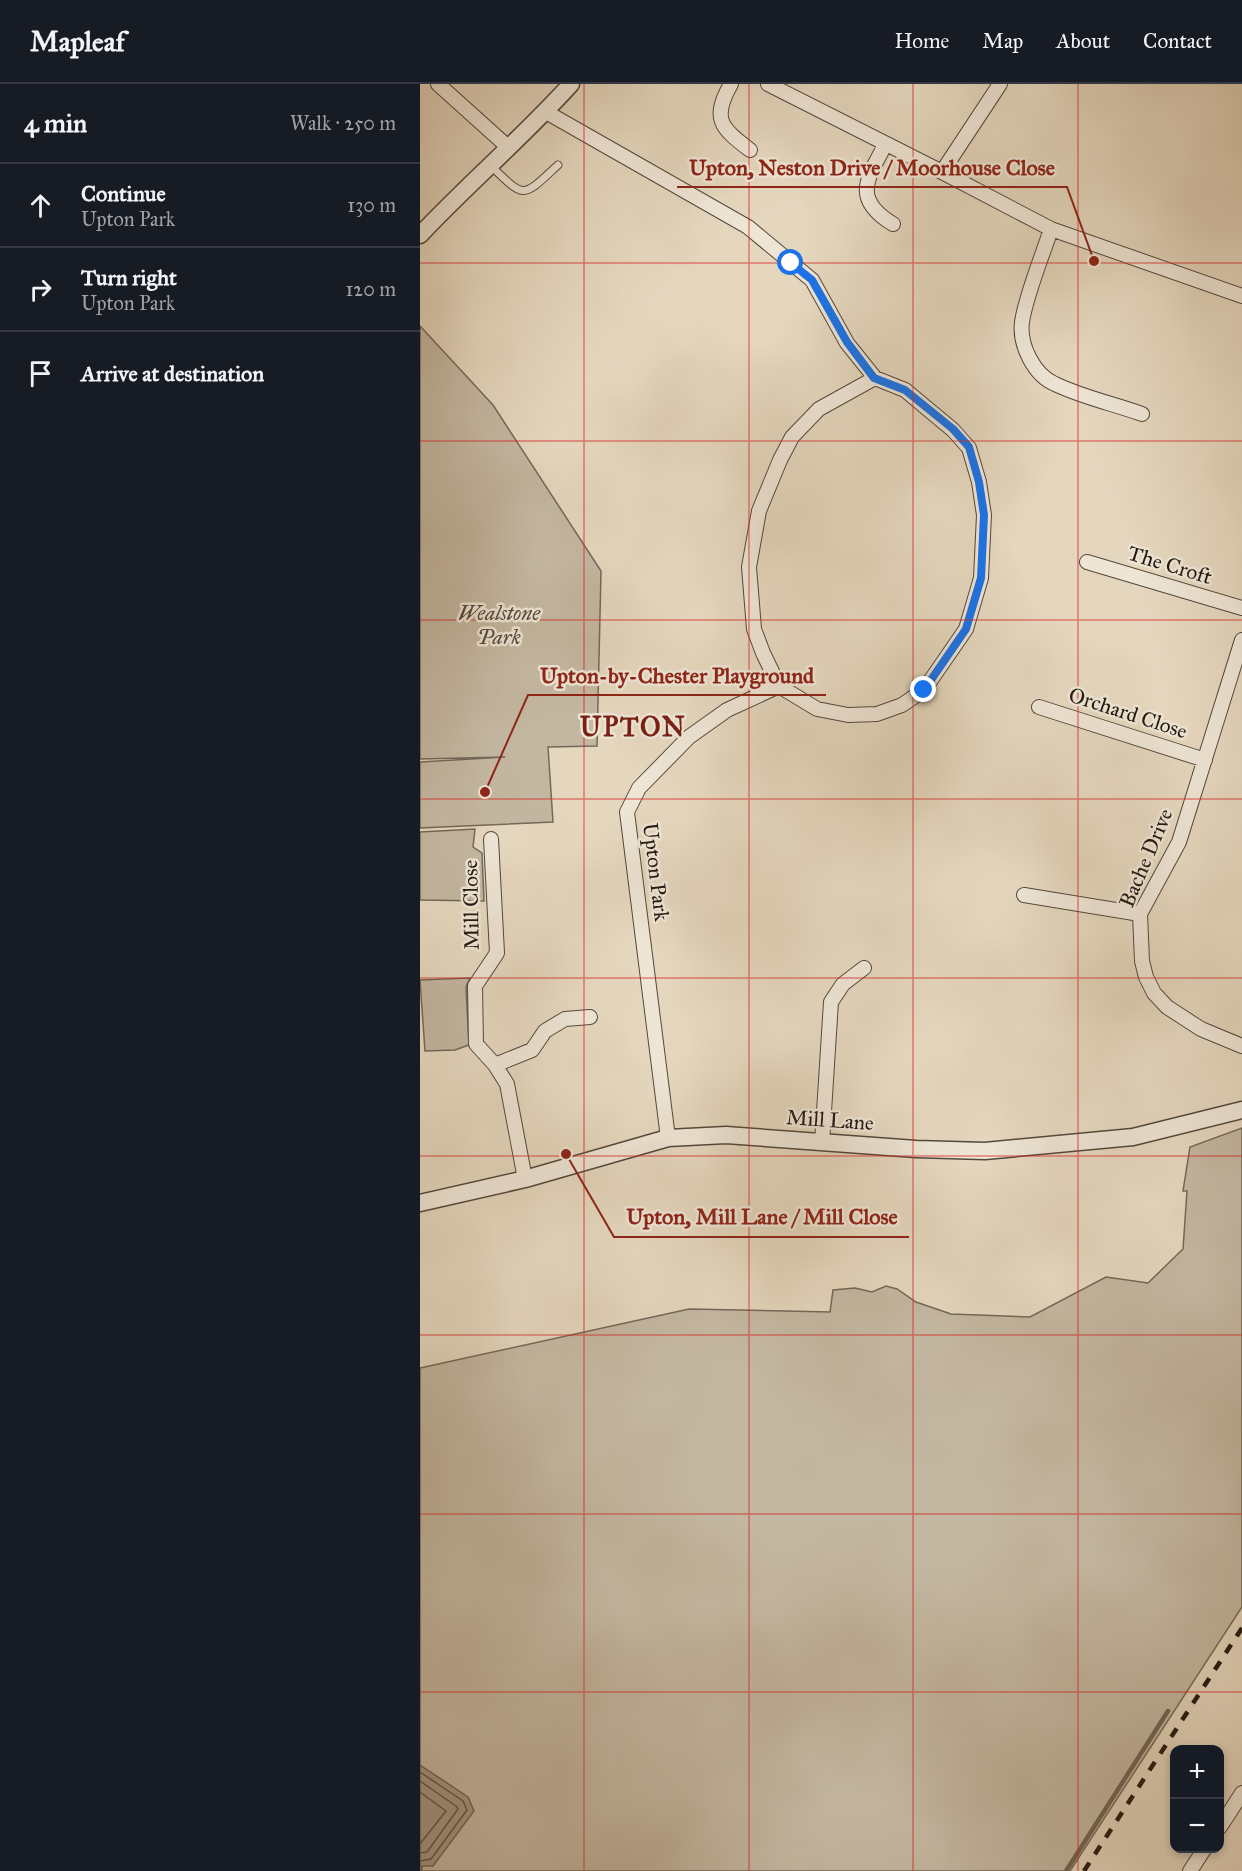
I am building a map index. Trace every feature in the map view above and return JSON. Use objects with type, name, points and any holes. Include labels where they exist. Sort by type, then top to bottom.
[{"type":"street","points":[[438,84],[508,147]]},
{"type":"street","points":[[420,235],[546,112],[571,84]]},
{"type":"street","points":[[731,84],[721,102],[719,114],[724,127],[750,150]]},
{"type":"street","points":[[768,84],[1051,230],[1242,296]]},
{"type":"street","points":[[942,172],[1000,84]]},
{"type":"street","points":[[546,112],[748,227],[812,280],[847,342],[874,378],[905,390],[953,429],[969,447],[979,482],[984,515],[981,578],[966,629],[924,690],[902,705],[876,714],[848,715],[817,709],[779,686],[754,629],[749,567],[759,511],[780,460],[792,438],[819,409],[874,378]]},
{"type":"street","points":[[885,144],[868,176],[865,188],[869,200],[879,215],[894,224]]},
{"type":"street","points":[[1051,230],[1022,323],[1023,342],[1028,357],[1040,373],[1053,384],[1143,414]]},
{"type":"street","name":"The Croft","points":[[1087,562],[1242,608]]},
{"type":"street","name":"Bache Drive","points":[[1242,640],[1179,842],[1140,914],[1142,961],[1146,977],[1154,993],[1167,1007],[1201,1029],[1242,1046]]},
{"type":"street","name":"Upton Park","points":[[668,1138],[627,812],[639,789],[689,736],[727,710],[779,686]]},
{"type":"street","name":"Orchard Close","points":[[1039,707],[1204,760]]},
{"type":"street","name":"Mill Close","points":[[491,839],[498,953],[475,986],[476,1044],[495,1065],[507,1084],[525,1179]]},
{"type":"street","points":[[1024,895],[1140,914]]},
{"type":"street","points":[[822,1143],[831,1002],[843,984],[864,968]]},
{"type":"street","points":[[495,1065],[532,1050],[545,1031],[565,1019],[590,1017]]},
{"type":"street","name":"Mill Lane","points":[[420,1203],[525,1179],[668,1138],[726,1135],[822,1143],[985,1151],[1133,1137],[1242,1110]]},
{"type":"street","points":[[1224,1821],[1242,1792]]},
{"type":"street","points":[[1190,1871],[1202,1853]]},
{"type":"lane","points":[[490,165],[519,191],[533,188],[558,165]]},
{"type":"green space","name":"Wealstone Park","points":[[420,326],[493,405],[601,571],[597,746],[548,747],[553,822],[420,828],[420,762],[505,757],[420,759]]},
{"type":"green space","points":[[475,829],[473,847],[482,853],[484,901],[420,900],[420,832]]},
{"type":"green space","points":[[470,978],[466,987],[469,1045],[455,1050],[425,1051],[420,980]]},
{"type":"green space","points":[[1242,1128],[1242,1607],[1070,1871],[420,1871],[420,1368],[689,1309],[830,1312],[833,1290],[855,1288],[872,1292],[886,1286],[897,1289],[916,1302],[951,1314],[1030,1317],[1106,1277],[1148,1283],[1183,1249],[1187,1191],[1183,1191],[1190,1147]]},
{"type":"water","points":[[420,1765],[468,1797],[474,1811],[433,1866],[422,1866],[422,1871],[420,1871]]},
{"type":"waterway","points":[[1066,1871],[1168,1711]]},
{"type":"railway","points":[[1084,1871],[1242,1628]]},
{"type":"place","name":"Upton, Neston Drive / Moorhouse Close","points":[[1094,261]]},
{"type":"place","name":"Upton-by-Chester Playground","points":[[485,792]]},
{"type":"place","name":"Upton, Mill Lane / Mill Close","points":[[566,1154]]},
{"type":"district","name":"UPTON","points":[[633,727]]},
{"type":"route","points":[[791,263],[812,280],[847,342],[874,378],[905,390],[953,429],[969,447],[979,482],[984,515],[981,578],[966,629],[924,690]]}]
